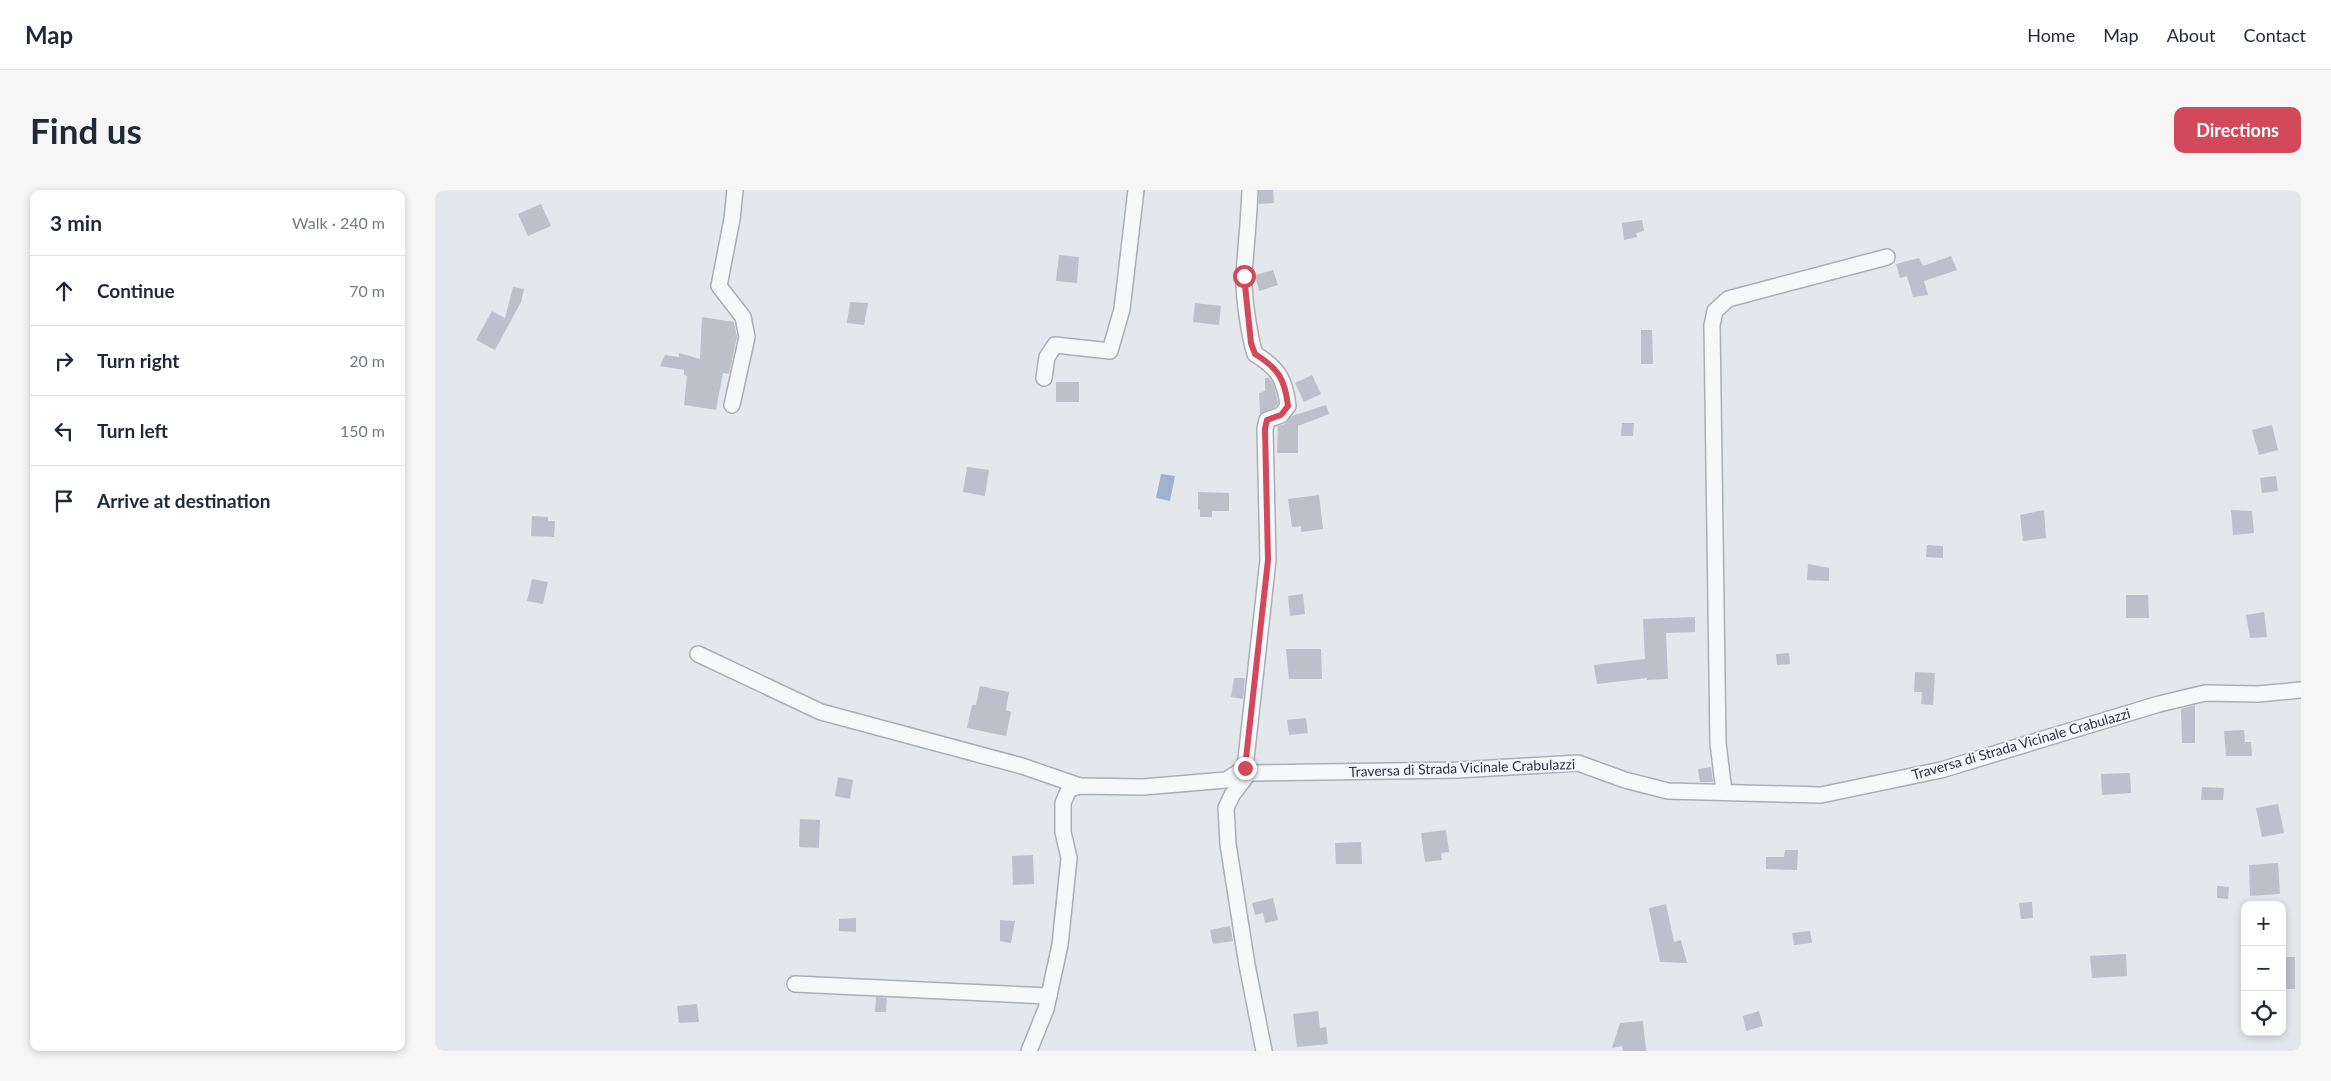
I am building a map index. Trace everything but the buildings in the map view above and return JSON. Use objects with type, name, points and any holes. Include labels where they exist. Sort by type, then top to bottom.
[{"type":"street","points":[[733,405],[747,337],[743,317],[719,286],[732,219],[735,190]]},
{"type":"street","points":[[1044,378],[1047,357],[1055,344],[1110,351],[1121,309],[1136,190]]},
{"type":"street","points":[[1250,190],[1244,276],[1251,343],[1255,354],[1270,364],[1283,381],[1288,406],[1281,415],[1267,420],[1265,429],[1268,560],[1247,770],[1226,808],[1228,844],[1247,965],[1264,1051]]},
{"type":"street","points":[[1724,792],[1719,743],[1713,510],[1712,325],[1715,311],[1728,299],[1887,256]]},
{"type":"street","points":[[698,654],[821,712],[1022,766],[1080,786]]},
{"type":"street","name":"Traversa di Strada Vicinale Crabulazzi","points":[[1247,770],[1459,770],[1578,763],[1625,780],[1668,791],[1821,795],[1941,770],[2159,704],[2205,693],[2258,694],[2301,690]]},
{"type":"street","points":[[1029,1051],[1046,1010],[1060,945],[1069,858],[1063,832],[1063,803],[1069,789],[1080,786],[1143,786],[1226,780],[1247,770]]},
{"type":"street","points":[[795,984],[1049,996]]},
{"type":"water","points":[[1161,474],[1175,476],[1170,501],[1156,498]]},
{"type":"route","points":[[1244,276],[1251,343],[1255,354],[1270,364],[1283,381],[1288,406],[1281,415],[1267,420],[1265,429],[1268,560],[1245,768]]}]
